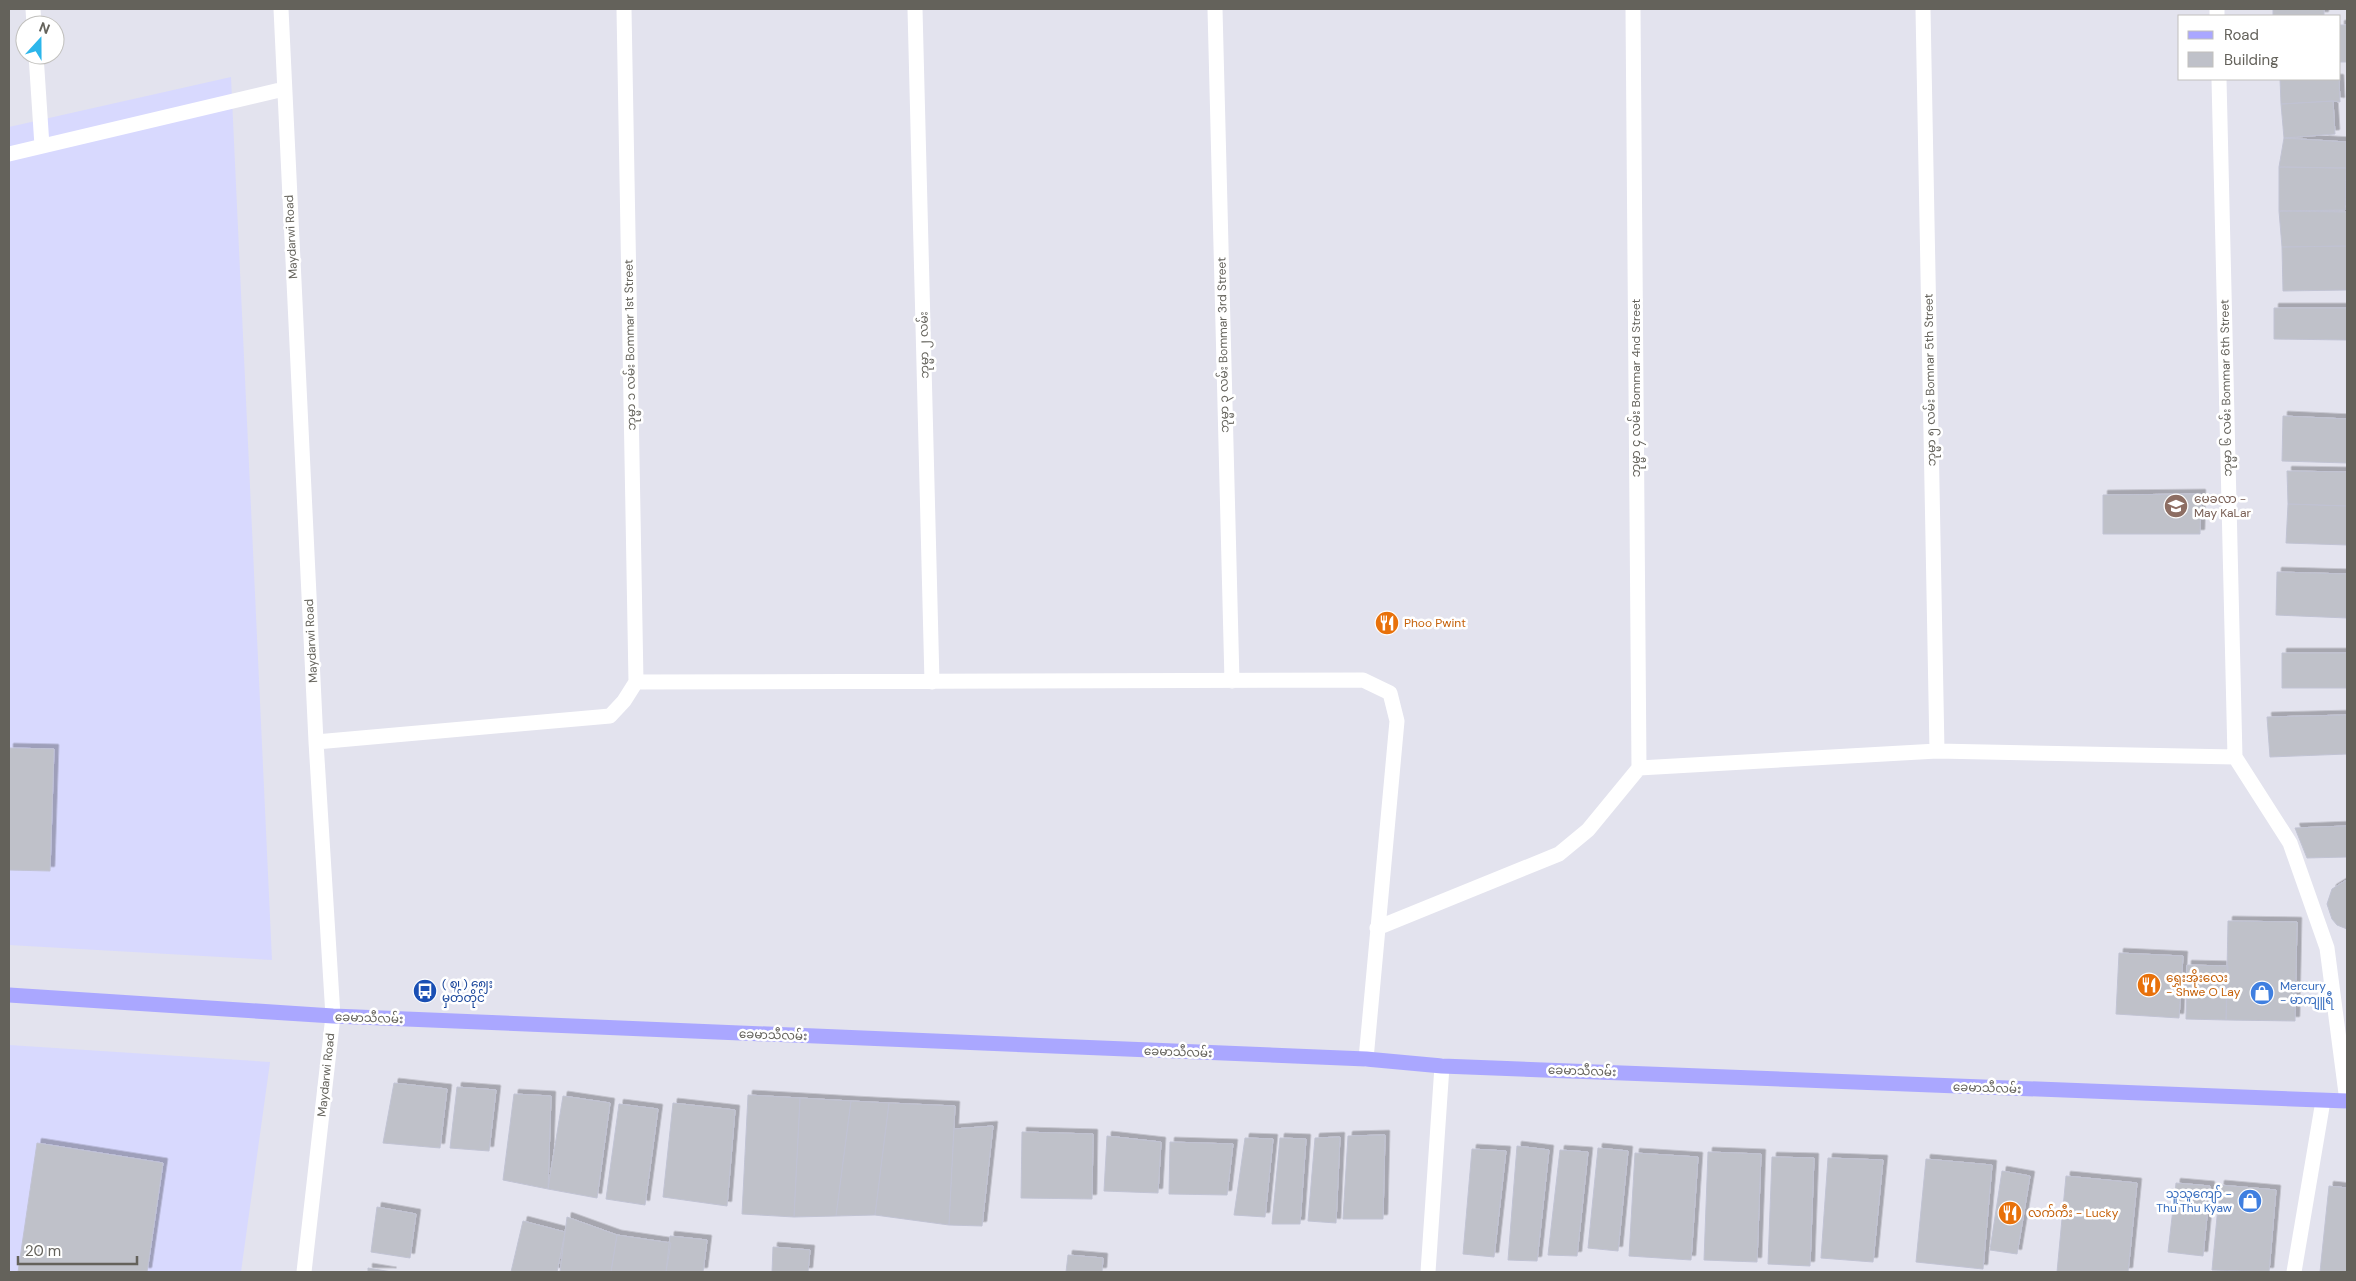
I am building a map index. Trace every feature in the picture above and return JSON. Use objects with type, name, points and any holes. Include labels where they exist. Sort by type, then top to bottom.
[{"type":"main road","name":"ခေမာသီလမ်း","points":[[9,995],[333,1016],[1366,1059],[1442,1066],[2323,1102],[2347,1101]]},
{"type":"street","name":"Maydarwi Road","points":[[281,9],[316,742],[333,1016],[304,1272]]},
{"type":"street","name":"ဘုမ္မာ ၁ လမ်း Bommar 1st Street","points":[[624,9],[636,682]]},
{"type":"street","name":"ဘုမ္မာ ၂ လမ်း","points":[[915,9],[932,682]]},
{"type":"street","name":"ဘုမ္မာ ၃ လမ်း Bommar 3rd Street","points":[[1215,9],[1232,681]]},
{"type":"street","name":"ဘုမ္မာ ၄ လမ်း Bommar 4nd Street","points":[[1633,9],[1639,768]]},
{"type":"street","name":"ဘုမ္မာ ၅ လမ်း Bomnar 5th Street","points":[[1923,9],[1937,751]]},
{"type":"street","points":[[37,65],[42,146]]},
{"type":"street","name":"ဘုမ္မာ ၆ လမ်း Bommar 6th Street","points":[[2219,80],[2235,756]]},
{"type":"street","points":[[9,154],[284,89]]},
{"type":"street","points":[[316,742],[610,716],[624,701],[636,682],[1363,680],[1390,694],[1397,722],[1366,1059]]},
{"type":"street","points":[[1377,928],[1560,854],[1588,830],[1639,768],[1937,751],[2235,756],[2290,843],[2327,948],[2347,1101]]},
{"type":"street","points":[[1428,1272],[1442,1066]]},
{"type":"street","points":[[2294,1272],[2323,1102]]},
{"type":"shaded area","points":[[231,77],[272,960],[9,945],[9,127]]},
{"type":"shaded area","points":[[9,1045],[270,1062],[241,1272],[9,1272]]},
{"type":"building","points":[[2273,9],[2324,9],[2324,15],[2273,15]]},
{"type":"building","points":[[2341,25],[2347,25],[2347,62],[2341,62]]},
{"type":"building","points":[[2280,80],[2339,80],[2340,102],[2281,104]]},
{"type":"building","points":[[2333,101],[2335,134],[2284,138],[2281,104]]},
{"type":"building","points":[[2284,138],[2346,142],[2346,168],[2279,167]]},
{"type":"building","points":[[2279,167],[2346,168],[2345,210],[2279,211]]},
{"type":"building","points":[[2279,211],[2347,212],[2347,246],[2282,247]]},
{"type":"building","points":[[2347,246],[2347,290],[2283,291],[2282,247]]},
{"type":"building","points":[[2274,308],[2347,308],[2347,340],[2274,339]]},
{"type":"building","points":[[2283,416],[2347,419],[2347,463],[2282,461]]},
{"type":"building","points":[[2287,471],[2347,472],[2347,506],[2288,504]]},
{"type":"building","points":[[2201,494],[2200,534],[2103,534],[2103,495]]},
{"type":"building","points":[[2288,504],[2347,506],[2347,545],[2286,543]]},
{"type":"building","points":[[2277,572],[2347,574],[2347,618],[2276,615]]},
{"type":"building","points":[[2282,653],[2347,653],[2347,688],[2282,688]]},
{"type":"building","points":[[2347,715],[2347,754],[2270,757],[2267,717]]},
{"type":"building","points":[[9,748],[54,749],[50,871],[9,870]]},
{"type":"building","points":[[2347,826],[2347,857],[2307,858],[2295,828]]},
{"type":"building","points":[[2347,881],[2347,929],[2337,925],[2332,919],[2327,904],[2332,889]]},
{"type":"building","name":"Mercury - မာကျူရီ","points":[[2228,921],[2297,922],[2295,1021],[2226,1020]]},
{"type":"building","name":"ရွှေးအိုးလေး - Shwe O Lay","points":[[2119,953],[2183,956],[2179,1018],[2116,1014]]},
{"type":"building","points":[[2187,965],[2228,966],[2226,1020],[2186,1019]]},
{"type":"building","points":[[394,1083],[447,1089],[440,1148],[383,1143]]},
{"type":"building","points":[[457,1087],[496,1090],[489,1151],[450,1148]]},
{"type":"building","points":[[514,1094],[551,1096],[548,1189],[503,1180]]},
{"type":"building","points":[[748,1095],[800,1098],[794,1217],[742,1214]]},
{"type":"building","points":[[563,1096],[610,1103],[597,1198],[548,1189]]},
{"type":"building","points":[[800,1098],[851,1101],[836,1216],[794,1217]]},
{"type":"building","points":[[851,1101],[889,1103],[875,1215],[836,1216]]},
{"type":"building","points":[[673,1103],[735,1110],[727,1206],[663,1197]]},
{"type":"building","points":[[889,1103],[955,1106],[949,1225],[875,1215]]},
{"type":"building","points":[[619,1104],[658,1109],[645,1205],[606,1199]]},
{"type":"building","points":[[993,1126],[982,1226],[949,1225],[954,1129]]},
{"type":"building","points":[[1022,1132],[1093,1134],[1092,1199],[1021,1198]]},
{"type":"building","points":[[1385,1135],[1383,1219],[1343,1219],[1348,1136]]},
{"type":"building","points":[[1107,1136],[1161,1142],[1158,1193],[1104,1191]]},
{"type":"building","points":[[1340,1137],[1336,1223],[1308,1221],[1315,1138]]},
{"type":"building","points":[[1245,1138],[1273,1139],[1265,1217],[1234,1215]]},
{"type":"building","points":[[1280,1138],[1306,1139],[1300,1224],[1272,1224]]},
{"type":"building","points":[[1170,1142],[1233,1144],[1227,1195],[1169,1194]]},
{"type":"building","points":[[37,1143],[163,1163],[147,1272],[18,1272]]},
{"type":"building","points":[[1517,1146],[1549,1150],[1537,1261],[1508,1260]]},
{"type":"building","points":[[1598,1148],[1628,1151],[1618,1251],[1588,1248]]},
{"type":"building","points":[[1472,1149],[1506,1151],[1494,1257],[1463,1254]]},
{"type":"building","points":[[1560,1150],[1588,1152],[1577,1256],[1548,1255]]},
{"type":"building","points":[[1708,1152],[1761,1154],[1757,1262],[1704,1260]]},
{"type":"building","points":[[1635,1153],[1698,1157],[1691,1260],[1629,1256]]},
{"type":"building","points":[[1772,1157],[1814,1158],[1810,1266],[1768,1264]]},
{"type":"building","points":[[1828,1158],[1883,1160],[1873,1262],[1821,1258]]},
{"type":"building","points":[[1926,1159],[1992,1165],[1983,1269],[1916,1262]]},
{"type":"building","name":"လက်ကီး - Lucky","points":[[2002,1171],[2030,1176],[2017,1254],[1990,1250]]},
{"type":"building","points":[[2066,1176],[2137,1183],[2128,1272],[2057,1272]]},
{"type":"building","points":[[2176,1183],[2210,1186],[2203,1256],[2168,1252]]},
{"type":"building","points":[[2220,1185],[2276,1190],[2269,1272],[2212,1270]]},
{"type":"building","points":[[2329,1186],[2347,1188],[2347,1272],[2320,1272]]},
{"type":"building","points":[[377,1207],[416,1214],[410,1258],[371,1252]]},
{"type":"building","points":[[567,1217],[617,1235],[611,1272],[560,1272]]},
{"type":"building","points":[[523,1221],[565,1232],[557,1272],[511,1272]]},
{"type":"building","points":[[617,1235],[671,1243],[666,1272],[611,1272]]},
{"type":"building","points":[[670,1236],[707,1240],[703,1272],[666,1272]]},
{"type":"building","points":[[773,1247],[810,1250],[808,1272],[772,1272]]},
{"type":"building","points":[[1068,1255],[1103,1258],[1102,1272],[1066,1272]]},
{"type":"building","points":[[368,1268],[392,1272],[368,1272]]},
{"type":"place","name":"မေခလာ - May KaLar","points":[[2176,506]]},
{"type":"place","name":"Phoo Pwint","points":[[1387,623]]},
{"type":"place","name":"ရွှေးအိုးလေး - Shwe O Lay","points":[[2149,985]]},
{"type":"place","name":"( ဈ ) ဈေး မှတ်တိုင်","points":[[425,991]]},
{"type":"place","name":"Mercury - မာကျူရီ","points":[[2262,993]]},
{"type":"place","name":"သူသူကျော် - Thu Thu Kyaw","points":[[2250,1201]]},
{"type":"place","name":"လက်ကီး - Lucky","points":[[2010,1213]]}]
